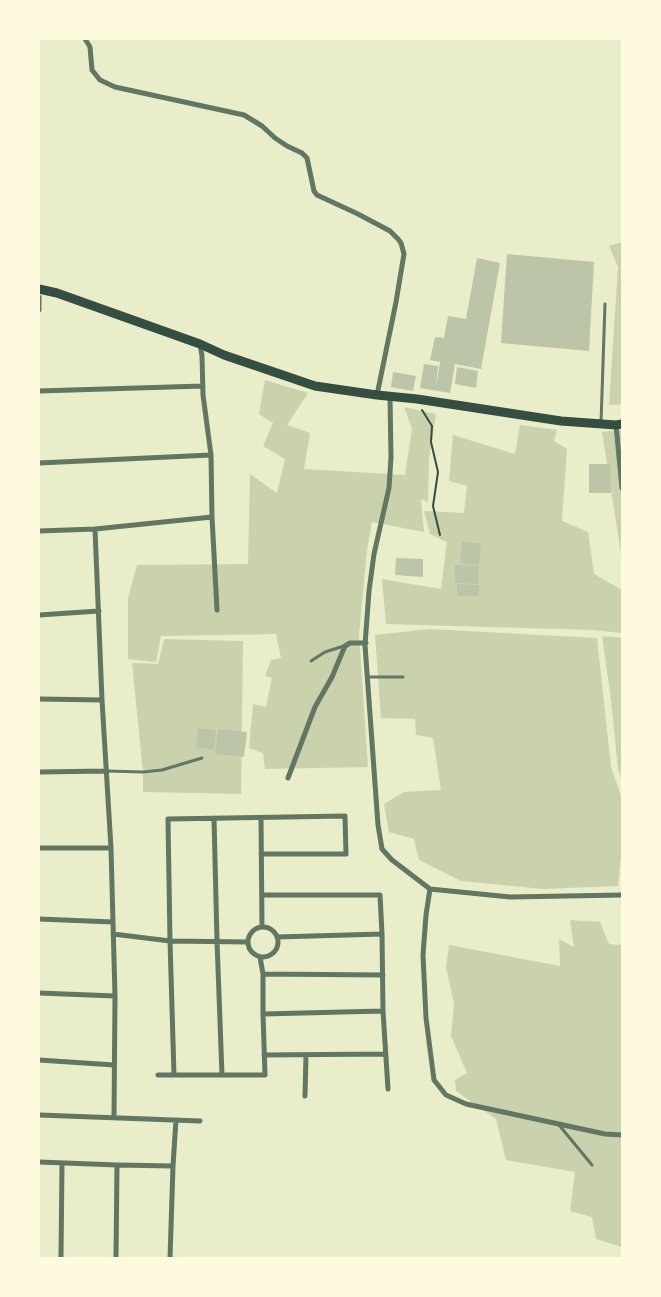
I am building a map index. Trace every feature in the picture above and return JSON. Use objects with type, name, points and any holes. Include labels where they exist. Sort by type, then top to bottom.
[{"type":"main road","points":[[39,289],[65,296],[200,344],[224,355],[315,386],[561,421],[619,425]]},
{"type":"street","points":[[85,39],[90,47],[92,70],[100,80],[115,87],[244,115],[262,126],[275,138],[302,153],[307,158],[314,191],[318,195],[390,231],[398,239],[404,254],[377,395]]},
{"type":"street","points":[[39,297],[39,310]]},
{"type":"street","points":[[200,344],[203,395],[211,455],[217,610]]},
{"type":"street","points":[[39,391],[203,386]]},
{"type":"street","points":[[390,397],[391,457],[389,488],[374,554],[369,591],[366,643],[378,825],[382,849],[392,860],[430,889],[510,897],[622,895]]},
{"type":"street","points":[[619,425],[622,488]]},
{"type":"street","points":[[39,463],[211,455]]},
{"type":"street","points":[[39,531],[95,529],[212,517]]},
{"type":"street","points":[[95,529],[102,700],[111,848],[114,1117]]},
{"type":"street","points":[[39,615],[99,611]]},
{"type":"street","points":[[288,778],[316,707],[332,677],[344,646],[350,643],[366,643]]},
{"type":"street","points":[[39,699],[102,700]]},
{"type":"street","points":[[39,772],[107,771]]},
{"type":"street","points":[[174,1075],[168,819],[345,816],[346,854],[261,854]]},
{"type":"street","points":[[214,818],[222,1075]]},
{"type":"street","points":[[261,818],[262,927]]},
{"type":"street","points":[[39,848],[111,848]]},
{"type":"street","points":[[430,889],[423,955],[426,1018],[434,1080],[446,1095],[466,1104],[605,1134],[622,1135]]},
{"type":"street","points":[[262,895],[380,895],[383,1011],[388,1089]]},
{"type":"street","points":[[39,919],[113,922]]},
{"type":"street","points":[[262,927],[272,930],[277,937],[277,946],[273,953],[266,957],[254,955],[248,948],[249,935],[255,929],[262,927]]},
{"type":"street","points":[[113,934],[170,941],[248,942]]},
{"type":"street","points":[[277,937],[382,934]]},
{"type":"street","points":[[158,1075],[265,1075],[263,974],[260,957]]},
{"type":"street","points":[[263,974],[383,975]]},
{"type":"street","points":[[39,994],[114,996]]},
{"type":"street","points":[[263,1014],[383,1011]]},
{"type":"street","points":[[264,1055],[385,1054]]},
{"type":"street","points":[[305,1096],[306,1055]]},
{"type":"street","points":[[39,1060],[114,1064]]},
{"type":"street","points":[[39,1115],[200,1121]]},
{"type":"street","points":[[170,1258],[176,1120]]},
{"type":"street","points":[[39,1162],[173,1166]]},
{"type":"street","points":[[61,1258],[62,1163]]},
{"type":"street","points":[[116,1258],[117,1165]]},
{"type":"lane","points":[[601,424],[605,304]]},
{"type":"lane","points":[[311,662],[325,652],[344,646]]},
{"type":"lane","points":[[368,677],[403,677]]},
{"type":"lane","points":[[107,771],[143,772],[162,770],[202,758]]},
{"type":"lane","points":[[558,1124],[592,1165]]},
{"type":"path","points":[[417,399],[424,415],[432,426],[431,442],[438,472],[433,506],[440,535]]},
{"type":"green space","points":[[622,242],[622,404],[609,405],[618,267],[609,246]]},
{"type":"green space","points":[[265,380],[308,393],[287,425],[310,433],[304,469],[405,475],[412,429],[404,407],[436,414],[429,459],[428,502],[421,499],[424,532],[372,522],[367,550],[359,635],[368,767],[265,769],[263,753],[249,748],[253,704],[266,707],[272,678],[265,676],[271,660],[281,658],[276,634],[161,636],[156,662],[128,659],[128,598],[137,565],[248,564],[250,474],[277,493],[285,459],[263,446],[273,423],[259,414]]},
{"type":"green space","points":[[520,425],[557,430],[554,441],[567,449],[562,521],[588,532],[594,574],[622,590],[622,633],[592,630],[386,624],[382,579],[441,589],[447,542],[430,534],[424,511],[464,513],[467,486],[449,481],[453,435],[515,454]]},
{"type":"green space","points":[[622,430],[622,560],[602,432]]},
{"type":"green space","points":[[429,629],[597,638],[611,767],[622,799],[622,847],[618,886],[543,889],[461,881],[419,860],[414,839],[389,832],[384,804],[404,792],[441,790],[433,738],[416,735],[415,719],[381,718],[375,635]]},
{"type":"green space","points":[[602,636],[622,638],[622,779],[618,769]]},
{"type":"green space","points":[[164,639],[243,641],[241,794],[143,792],[143,772],[132,663],[158,664]]},
{"type":"green space","points":[[570,920],[600,922],[609,944],[622,945],[622,1247],[596,1239],[592,1217],[570,1211],[575,1172],[506,1160],[496,1119],[456,1091],[455,1080],[467,1073],[451,1036],[454,1003],[446,968],[449,945],[560,966],[559,939],[574,947]]},
{"type":"building","points":[[507,254],[594,262],[589,351],[501,343]]},
{"type":"building","points":[[477,258],[500,263],[481,369],[455,364],[450,393],[420,388],[424,364],[438,366],[436,387],[440,362],[430,360],[435,337],[444,338],[448,316],[466,319]]},
{"type":"building","points":[[457,367],[478,371],[476,388],[455,384]]},
{"type":"building","points":[[393,372],[416,376],[413,391],[391,387]]},
{"type":"building","points":[[589,464],[611,464],[611,493],[589,493]]},
{"type":"building","points":[[462,542],[481,543],[479,565],[460,563]]},
{"type":"building","points":[[396,558],[423,559],[423,577],[395,575]]},
{"type":"building","points":[[455,565],[479,566],[478,584],[455,583]]},
{"type":"building","points":[[457,584],[479,585],[479,596],[457,596]]},
{"type":"building","points":[[198,728],[216,730],[214,750],[196,747]]},
{"type":"building","points":[[218,729],[247,732],[244,757],[215,754]]}]
